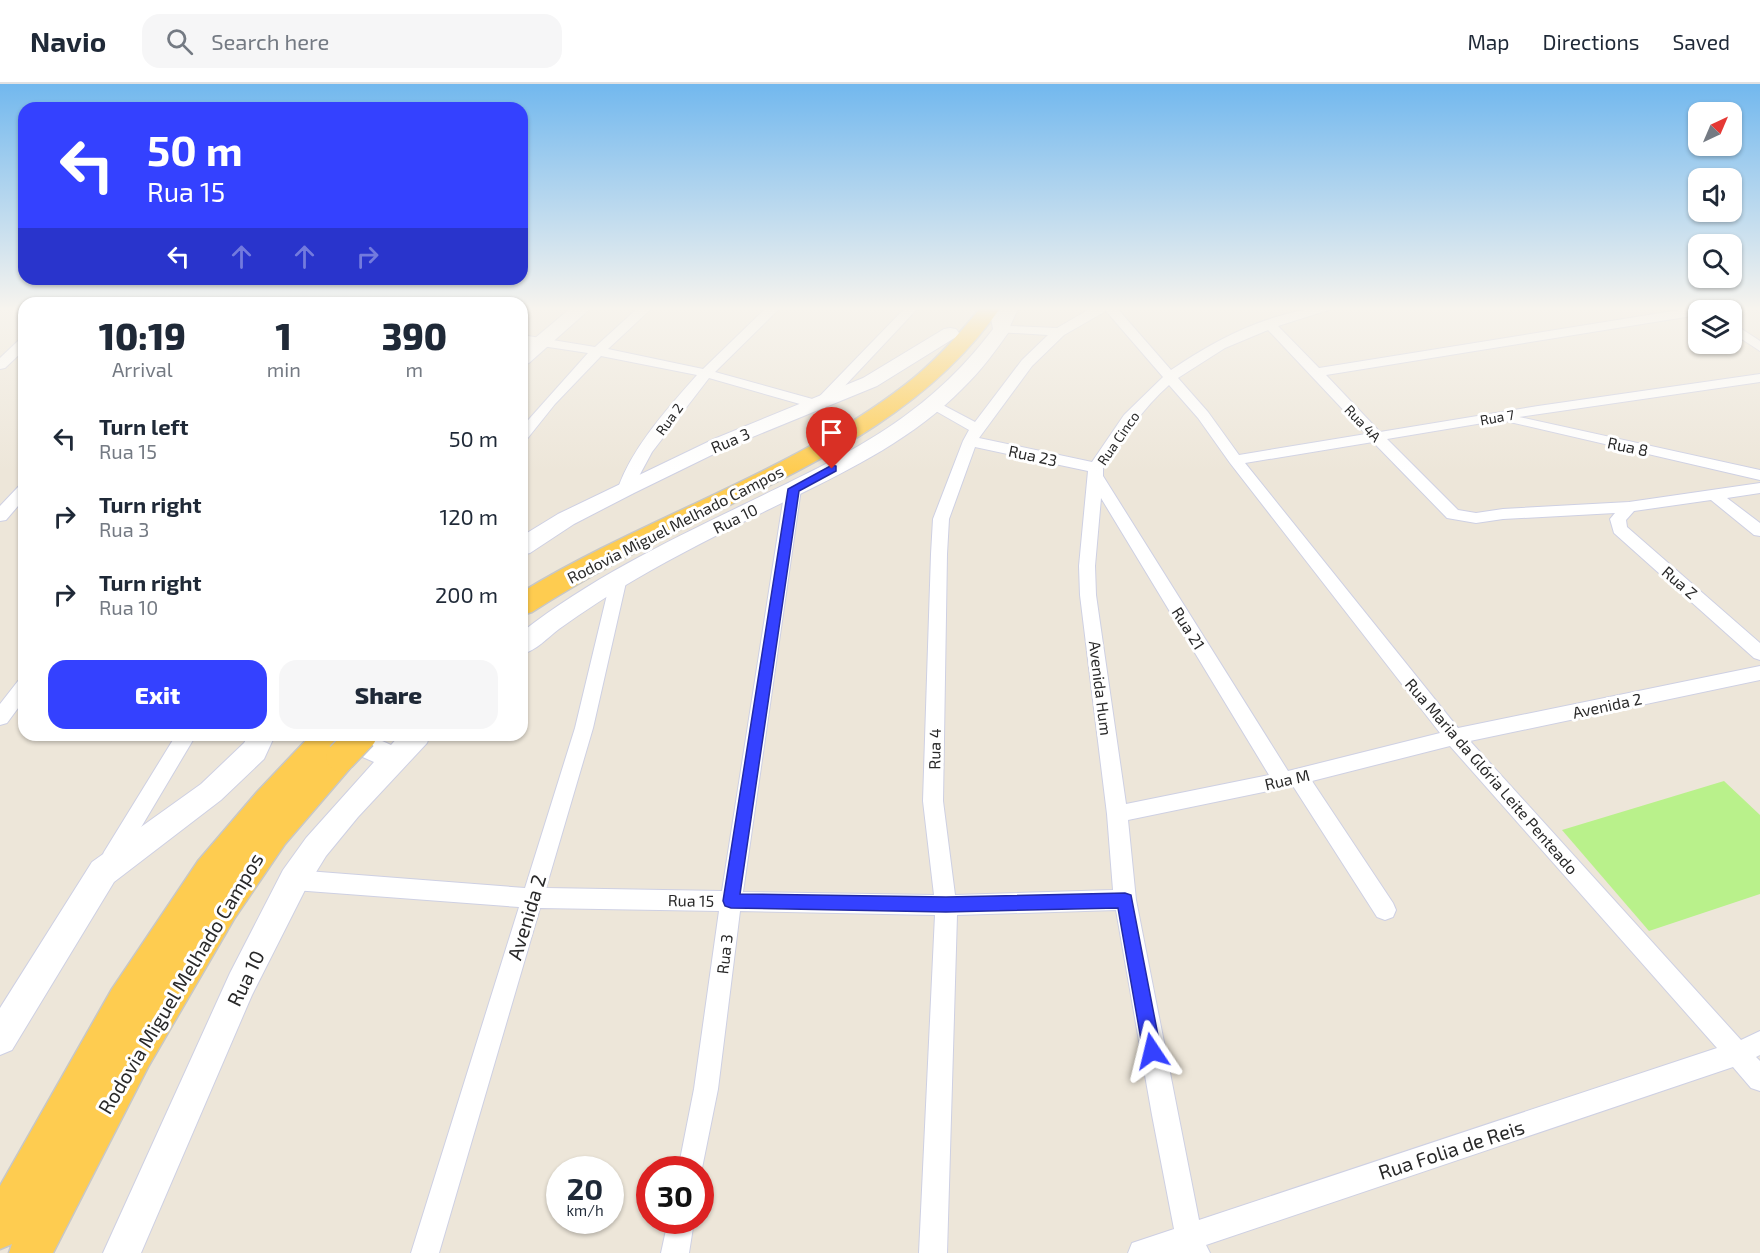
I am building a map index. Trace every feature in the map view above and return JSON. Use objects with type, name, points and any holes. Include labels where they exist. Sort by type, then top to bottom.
[{"type":"highway","name":"Rodovia Miguel Melhado Campos","points":[[528,579],[564,558],[838,423],[920,362]]},
{"type":"highway","name":"Rodovia Miguel Melhado Campos","points":[[528,602],[611,554],[815,454],[873,421],[945,362]]},
{"type":"highway","name":"Rodovia Miguel Melhado Campos","points":[[0,1228],[120,1009],[209,874],[242,831],[338,742]]},
{"type":"highway","name":"Rodovia Miguel Melhado Campos","points":[[30,1253],[90,1132],[183,971],[254,860],[338,742]]},
{"type":"main road","points":[[819,405],[870,382],[903,362]]},
{"type":"main road","name":"Rua 10","points":[[528,640],[573,606],[619,578],[882,443],[934,406],[978,362]]},
{"type":"main road","name":"Rua 3","points":[[566,519],[721,443],[819,405]]},
{"type":"main road","points":[[528,543],[566,519]]},
{"type":"main road","points":[[0,1038],[104,872],[211,792],[254,751],[259,741]]},
{"type":"main road","name":"Rua 10","points":[[122,1253],[240,984],[294,880],[316,847],[411,741]]},
{"type":"main road","points":[[338,742],[394,758]]},
{"type":"street","points":[[528,428],[588,362]]},
{"type":"street","points":[[647,362],[705,374],[819,405]]},
{"type":"street","name":"Rua 2","points":[[626,488],[630,473],[675,409],[716,362]]},
{"type":"street","name":"Rua 3","points":[[819,405],[861,362]]},
{"type":"street","name":"Rua 4","points":[[933,1253],[946,904],[933,801],[939,533],[941,519],[974,435],[1028,362]]},
{"type":"street","name":"Rua Maria da Glória Leite Penteado","points":[[1157,362],[1203,415],[1235,460],[1454,737],[1749,1048],[1760,1079]]},
{"type":"street","name":"Rua Cinco","points":[[1096,472],[1129,418],[1171,377],[1196,362]]},
{"type":"street","name":"Rua 4A","points":[[1305,362],[1448,510],[1460,516],[1476,518],[1503,514],[1629,507]]},
{"type":"street","points":[[1316,373],[1386,362]]},
{"type":"street","name":"Rua 7","points":[[1235,460],[1497,417],[1760,378]]},
{"type":"street","name":"Rua 23","points":[[934,406],[974,435],[1096,472]]},
{"type":"street","name":"Rua 8","points":[[1497,417],[1760,475]]},
{"type":"street","name":"Rua 21","points":[[1096,472],[1291,778],[1385,910]]},
{"type":"street","name":"Avenida Hum","points":[[1096,472],[1087,566],[1088,595],[1117,814],[1125,900],[1164,1115],[1192,1245]]},
{"type":"street","points":[[1629,507],[1760,488]]},
{"type":"street","name":"Rua 3","points":[[694,1156],[706,1089],[731,901],[794,489]]},
{"type":"street","points":[[1714,495],[1760,531]]},
{"type":"street","points":[[0,516],[18,496]]},
{"type":"street","name":"Rua Z","points":[[1629,507],[1618,519],[1620,529],[1760,652]]},
{"type":"street","name":"Rua 3","points":[[528,535],[566,519]]},
{"type":"street","name":"Avenida 2","points":[[426,1253],[584,728],[619,578]]},
{"type":"street","name":"Avenida 2","points":[[1454,737],[1760,673]]},
{"type":"street","points":[[8,708],[18,694]]},
{"type":"street","name":"Rua M","points":[[1117,814],[1291,778],[1454,737]]},
{"type":"street","points":[[104,872],[182,741]]},
{"type":"street","name":"Rua 15","points":[[294,880],[532,898],[946,904],[1125,900]]},
{"type":"street","name":"Rua Folia de Reis","points":[[1142,1253],[1192,1245],[1749,1048]]},
{"type":"street","points":[[675,1253],[679,1234]]},
{"type":"green space","points":[[1724,781],[1760,815],[1760,894],[1649,931],[1562,830]]},
{"type":"route","points":[[832,469],[794,489],[773,613],[731,901],[946,904],[1125,900],[1152,1051]]}]
